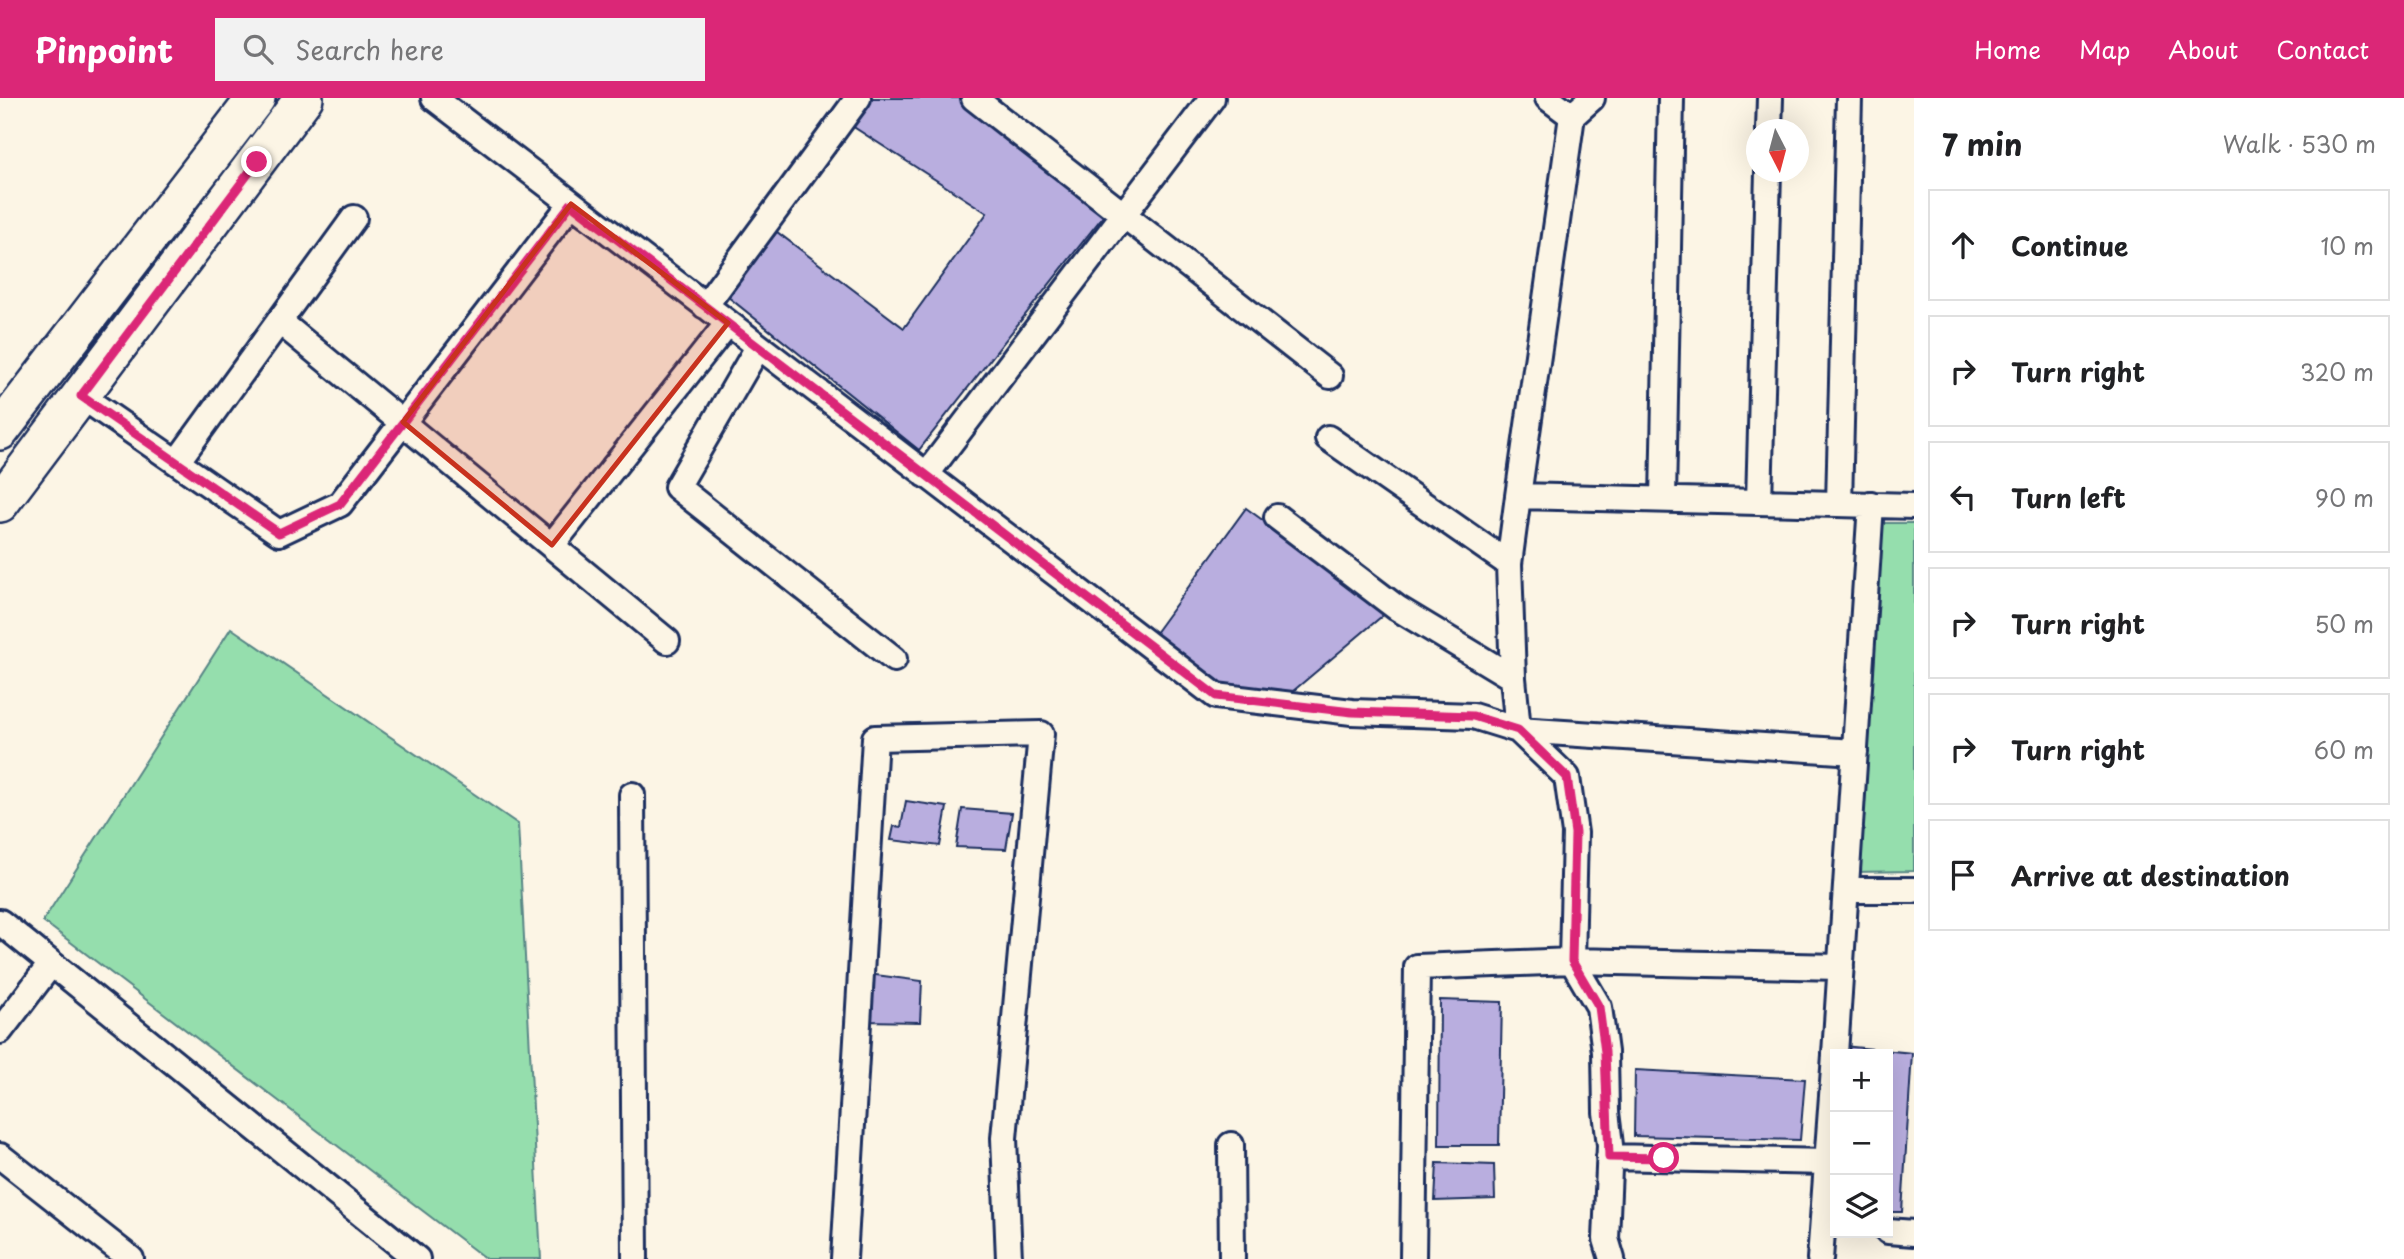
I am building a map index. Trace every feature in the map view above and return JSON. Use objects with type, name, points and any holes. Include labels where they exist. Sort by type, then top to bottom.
[{"type":"main road","points":[[0,431],[256,98]]},
{"type":"main road","points":[[0,503],[304,98]]},
{"type":"street","points":[[434,98],[1216,696],[1352,712],[1473,716],[1518,730],[1855,752]]},
{"type":"street","points":[[705,306],[858,98]]},
{"type":"street","points":[[974,98],[1330,376]]},
{"type":"street","points":[[926,475],[1212,98]]},
{"type":"street","points":[[1548,98],[1572,117]]},
{"type":"street","points":[[1592,98],[1572,117],[1509,564],[1513,678],[1518,730],[1567,777],[1575,833],[1572,961],[1599,1007],[1605,1052],[1609,1157],[1606,1239],[1612,1259]]},
{"type":"street","points":[[1663,499],[1671,98]]},
{"type":"street","points":[[1769,119],[1770,98]]},
{"type":"street","points":[[1839,504],[1849,98]]},
{"type":"street","points":[[1759,502],[1768,182]]},
{"type":"street","points":[[81,396],[279,533],[340,504],[571,204]]},
{"type":"street","points":[[177,462],[354,218]]},
{"type":"street","points":[[279,321],[667,641]]},
{"type":"street","points":[[552,545],[728,324]]},
{"type":"street","points":[[758,347],[677,487],[894,659]]},
{"type":"street","points":[[1328,438],[1509,564]]},
{"type":"street","points":[[1518,496],[1914,506]]},
{"type":"street","points":[[1835,1049],[1871,505]]},
{"type":"street","points":[[1277,517],[1397,608],[1513,678]]},
{"type":"street","points":[[844,1259],[875,738],[1041,734],[1004,1138],[1009,1259]]},
{"type":"street","points":[[632,794],[635,1259]]},
{"type":"street","points":[[1846,890],[1914,890]]},
{"type":"street","points":[[0,922],[417,1259]]},
{"type":"street","points":[[1413,1259],[1417,967],[1572,961],[1841,967]]},
{"type":"street","points":[[0,1031],[51,964]]},
{"type":"street","points":[[1820,1259],[1830,1227],[1828,1162],[1831,1112]]},
{"type":"street","points":[[1231,1145],[1232,1259]]},
{"type":"street","points":[[0,1156],[131,1259]]},
{"type":"street","points":[[1609,1157],[1828,1162]]},
{"type":"street","points":[[1893,1231],[1914,1233]]},
{"type":"highlighted area","points":[[571,204],[728,323],[552,545],[403,422]]},
{"type":"green space","points":[[1882,523],[1914,523],[1914,871],[1854,872]]},
{"type":"green space","points":[[231,628],[518,824],[541,1259],[486,1259],[43,921]]},
{"type":"building","points":[[872,98],[960,98],[1107,211],[919,450],[727,296],[777,232],[904,328],[987,213],[849,124]]},
{"type":"building","points":[[1246,508],[1388,611],[1286,697],[1218,684],[1155,633]]},
{"type":"building","points":[[906,801],[947,807],[940,846],[891,840],[894,826],[901,827]]},
{"type":"building","points":[[962,809],[1012,813],[1006,849],[956,847]]},
{"type":"building","points":[[868,974],[922,981],[920,1022],[863,1021]]},
{"type":"building","points":[[1440,1000],[1502,1002],[1499,1145],[1439,1145]]},
{"type":"building","points":[[1843,1046],[1873,1049],[1843,1049]]},
{"type":"building","points":[[1893,1051],[1912,1053],[1902,1212],[1893,1212]]},
{"type":"building","points":[[1635,1070],[1805,1079],[1800,1140],[1634,1136]]},
{"type":"building","points":[[1437,1163],[1494,1165],[1495,1199],[1435,1201]]},
{"type":"route","points":[[257,162],[81,396],[279,533],[340,504],[571,204],[1216,696],[1352,712],[1473,716],[1518,730],[1567,777],[1575,833],[1572,961],[1599,1007],[1605,1052],[1609,1157],[1664,1158]]}]
